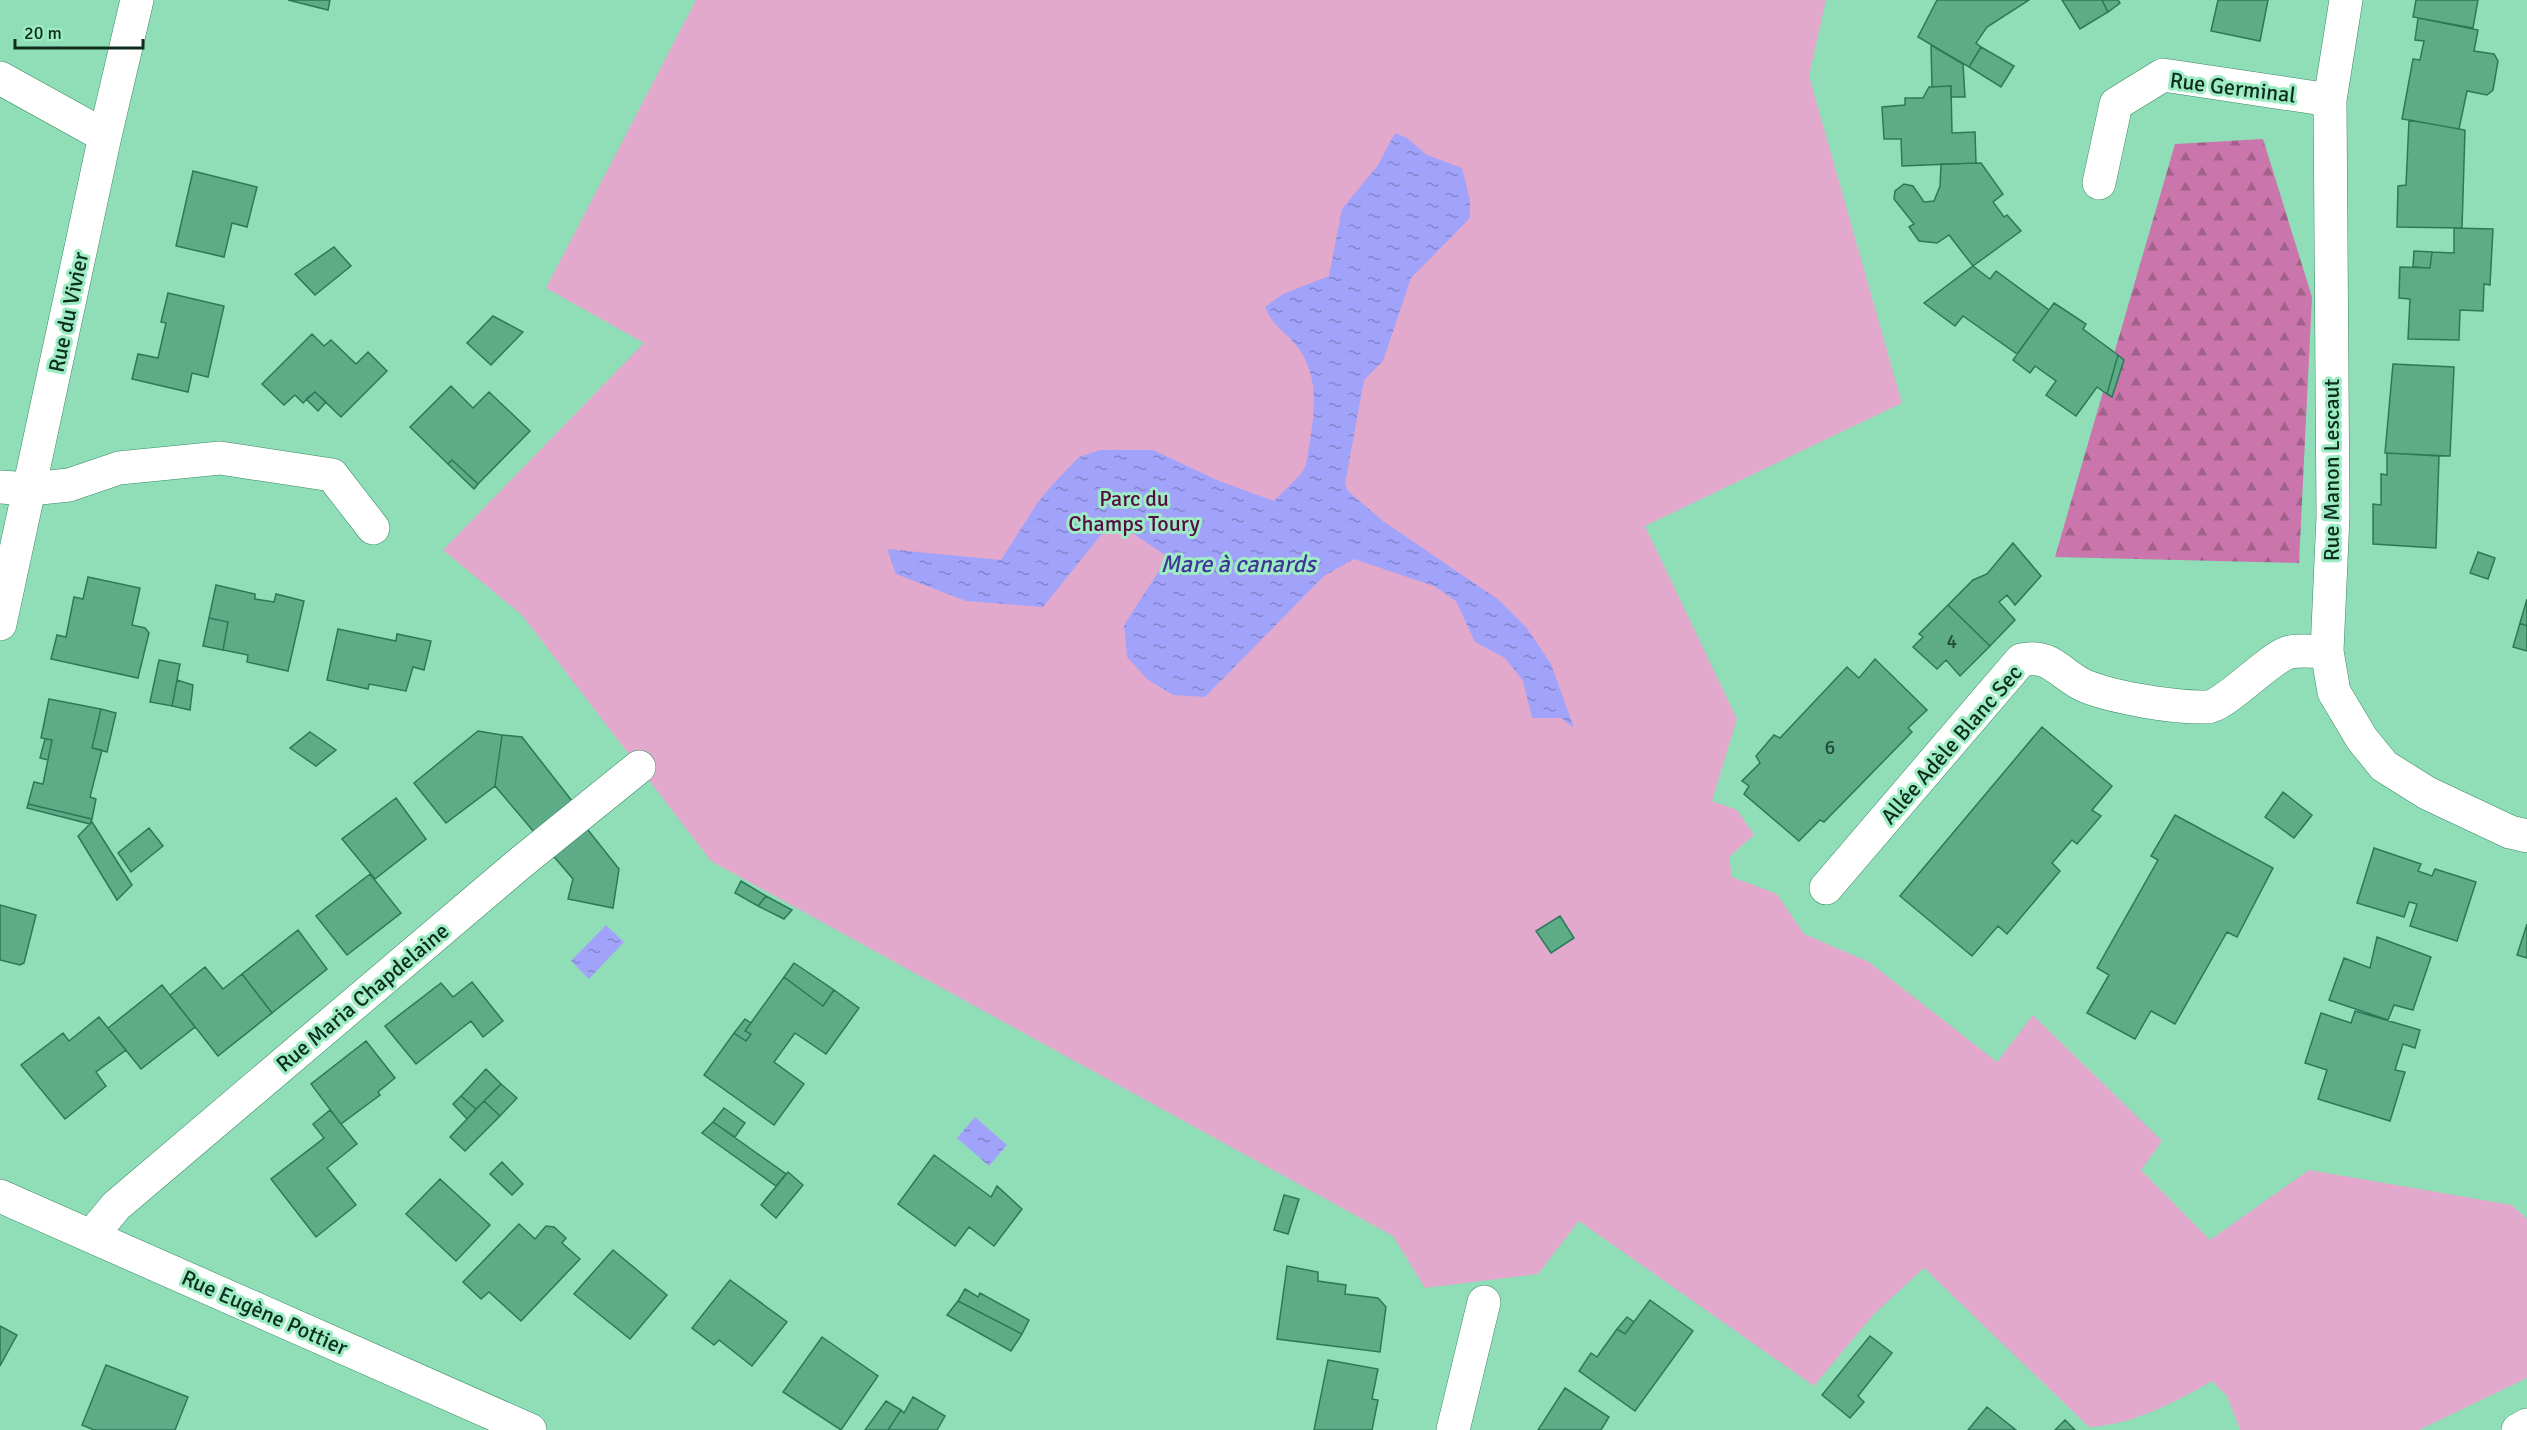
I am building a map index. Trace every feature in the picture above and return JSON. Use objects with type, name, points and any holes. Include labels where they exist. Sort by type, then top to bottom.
[{"type":"street","name":"Rue du Vivier","points":[[0,624],[15,488],[105,136],[137,0]]},
{"type":"street","name":"Rue Manon Lescaut","points":[[2346,0],[2330,100],[2332,516],[2327,651],[2334,692],[2361,739],[2384,766],[2427,793],[2510,832],[2527,836]]},
{"type":"street","name":"Rue Germinal","points":[[2099,183],[2116,104],[2163,75],[2330,100]]},
{"type":"street","points":[[0,78],[105,136]]},
{"type":"street","points":[[15,488],[69,486],[118,468],[220,458],[332,475],[373,528]]},
{"type":"street","name":"Allée Adèle Blanc Sec","points":[[1826,888],[2021,660],[2034,657],[2050,662],[2085,686],[2121,695],[2167,705],[2210,707],[2288,652],[2327,651]]},
{"type":"street","name":"Rue Maria Chapdelaine","points":[[92,1235],[116,1206],[519,864],[639,767]]},
{"type":"street","name":"Rue Eugène Pottier","points":[[0,1197],[92,1235],[530,1430]]},
{"type":"street","points":[[1453,1430],[1484,1302]]},
{"type":"street","points":[[2518,1430],[2527,1425]]},
{"type":"green space","name":"Parc du Champs Toury","points":[[696,0],[1826,0],[1809,76],[1902,403],[1645,526],[1737,719],[1712,801],[1737,810],[1754,835],[1729,857],[1732,877],[1777,894],[1804,934],[1869,962],[1997,1062],[2033,1015],[2162,1141],[2141,1170],[2210,1240],[2309,1170],[2512,1205],[2527,1219],[2527,1378],[2419,1430],[2240,1430],[2227,1396],[2212,1381],[2168,1405],[2137,1417],[2089,1427],[1924,1268],[1873,1315],[1814,1386],[1579,1221],[1538,1274],[1425,1288],[1393,1236],[711,861],[522,615],[443,550],[644,343],[546,288]]},
{"type":"green space","points":[[2263,139],[2312,297],[2299,563],[2055,557],[2175,144]]},
{"type":"water","name":"Mare à canards","points":[[1395,133],[1407,138],[1427,155],[1462,168],[1470,200],[1470,218],[1411,278],[1383,361],[1364,380],[1345,484],[1348,491],[1383,521],[1499,600],[1526,627],[1551,664],[1574,728],[1561,718],[1532,718],[1523,681],[1505,658],[1475,642],[1456,601],[1434,586],[1354,559],[1324,576],[1205,697],[1173,695],[1147,679],[1127,657],[1124,625],[1168,557],[1113,520],[1043,607],[966,601],[896,574],[887,549],[1001,560],[1038,502],[1053,484],[1079,457],[1100,450],[1153,450],[1219,481],[1274,501],[1301,474],[1306,465],[1314,402],[1310,371],[1304,356],[1275,323],[1265,307],[1283,294],[1329,276],[1342,209],[1378,165]]},
{"type":"water","points":[[606,925],[624,942],[589,979],[571,961]]},
{"type":"water","points":[[975,1117],[1007,1145],[989,1166],[957,1138]]},
{"type":"building","points":[[288,0],[330,0],[328,10]]},
{"type":"building","points":[[1937,0],[2029,0],[1987,27],[1976,43],[1981,47],[1969,67],[1918,37]]},
{"type":"building","points":[[2062,0],[2102,0],[2108,12],[2080,29]]},
{"type":"building","points":[[2102,0],[2118,0],[2120,3],[2108,12]]},
{"type":"building","points":[[2218,0],[2268,0],[2260,41],[2211,31]]},
{"type":"building","points":[[2416,0],[2478,0],[2473,28],[2413,17]]},
{"type":"building","points":[[2418,18],[2478,30],[2474,51],[2494,54],[2498,61],[2493,90],[2487,95],[2467,91],[2459,129],[2402,119],[2413,59],[2420,60],[2424,41],[2415,40]]},
{"type":"building","points":[[1931,45],[1963,64],[1965,97],[1951,97],[1951,86],[1932,87]]},
{"type":"building","points":[[1981,47],[2014,66],[2001,87],[1969,67]]},
{"type":"building","points":[[1951,86],[1952,133],[1975,132],[1976,163],[1902,166],[1901,139],[1884,139],[1882,107],[1905,105],[1905,98],[1923,98],[1929,87]]},
{"type":"building","points":[[2409,120],[2465,130],[2462,228],[2397,227],[2398,186],[2406,185]]},
{"type":"building","points":[[1981,163],[2003,194],[1993,202],[2004,217],[2007,215],[2021,231],[1973,266],[1949,235],[1937,243],[1919,241],[1909,227],[1914,224],[1894,199],[1895,191],[1904,184],[1913,186],[1924,202],[1934,201],[1940,186],[1941,164]]},
{"type":"building","points":[[193,171],[257,187],[247,227],[232,223],[224,257],[176,246]]},
{"type":"building","points":[[2454,228],[2493,229],[2490,285],[2484,284],[2483,311],[2460,310],[2459,340],[2408,339],[2410,299],[2399,298],[2400,267],[2430,268],[2432,252],[2454,253]]},
{"type":"building","points":[[334,247],[351,266],[315,295],[295,274]]},
{"type":"building","points":[[2414,251],[2432,252],[2430,268],[2413,267]]},
{"type":"building","points":[[1973,266],[1990,279],[1996,271],[2049,310],[2017,354],[1963,316],[1955,326],[1924,303]]},
{"type":"building","points":[[168,293],[224,306],[208,377],[192,373],[188,392],[132,379],[138,354],[158,358],[166,323],[161,322]]},
{"type":"building","points":[[2054,303],[2086,324],[2083,329],[2118,355],[2107,394],[2097,387],[2076,416],[2046,395],[2056,381],[2035,366],[2030,373],[2013,360]]},
{"type":"building","points":[[493,316],[523,332],[491,365],[467,343]]},
{"type":"building","points":[[312,334],[324,346],[331,340],[356,364],[368,352],[387,371],[341,417],[315,392],[303,403],[295,395],[284,405],[262,384]]},
{"type":"building","points":[[2118,355],[2124,360],[2112,397],[2107,394]]},
{"type":"building","points":[[2393,364],[2454,367],[2450,456],[2385,453]]},
{"type":"building","points":[[451,386],[473,408],[489,392],[530,431],[478,484],[452,460],[448,464],[410,427]]},
{"type":"building","points":[[315,392],[326,402],[318,411],[306,399]]},
{"type":"building","points":[[2387,453],[2439,456],[2436,548],[2373,544],[2373,504],[2381,505],[2381,474],[2387,475]]},
{"type":"building","points":[[452,460],[478,484],[474,489],[448,464]]},
{"type":"building","points":[[2013,543],[2041,576],[2015,605],[2007,595],[1999,602],[2015,620],[1990,646],[1948,605],[1973,580],[1987,574]]},
{"type":"building","points":[[2478,552],[2495,558],[2488,579],[2470,573]]},
{"type":"building","points":[[88,577],[140,588],[132,625],[145,628],[149,633],[138,678],[51,659],[57,635],[66,637],[74,597],[83,599]]},
{"type":"building","points":[[216,585],[255,594],[255,599],[274,602],[276,594],[304,601],[288,671],[247,662],[248,655],[223,650],[228,622],[209,618]]},
{"type":"building","points":[[2527,599],[2527,626],[2520,623]]},
{"type":"building","points":[[1948,605],[1990,646],[1960,676],[1946,660],[1937,669],[1913,647],[1923,637],[1919,634]]},
{"type":"building","points":[[209,618],[228,622],[223,650],[203,646]]},
{"type":"building","points":[[2520,623],[2527,626],[2527,651],[2513,647]]},
{"type":"building","points":[[338,629],[396,641],[397,634],[431,641],[424,670],[413,667],[406,691],[369,684],[368,689],[327,680]]},
{"type":"building","points":[[1875,659],[1927,710],[1908,728],[1912,732],[1824,822],[1820,820],[1799,841],[1744,794],[1749,786],[1742,781],[1760,763],[1756,756],[1774,735],[1780,738],[1847,667],[1859,678]]},
{"type":"building","points":[[159,660],[180,664],[172,706],[150,702]]},
{"type":"building","points":[[177,680],[193,685],[190,710],[172,706]]},
{"type":"building","points":[[49,699],[101,709],[92,748],[102,750],[90,797],[96,799],[92,819],[28,804],[34,782],[43,784],[52,740],[41,738]]},
{"type":"building","points":[[101,709],[116,713],[107,752],[92,748]]},
{"type":"building","points":[[2042,727],[2112,786],[2092,810],[2101,816],[2077,844],[2072,840],[2052,863],[2060,871],[2007,934],[1998,926],[1972,956],[1900,896]]},
{"type":"building","points":[[478,731],[502,735],[495,786],[446,823],[414,783]]},
{"type":"building","points":[[310,732],[336,750],[316,766],[290,748]]},
{"type":"building","points":[[502,735],[522,737],[572,801],[534,832],[495,786]]},
{"type":"building","points":[[45,739],[52,740],[48,760],[40,758]]},
{"type":"building","points":[[2283,792],[2312,815],[2294,838],[2265,817]]},
{"type":"building","points":[[396,798],[426,839],[375,879],[342,839]]},
{"type":"building","points":[[28,804],[92,819],[90,824],[27,808]]},
{"type":"building","points":[[2175,815],[2273,868],[2237,937],[2227,932],[2175,1024],[2151,1011],[2135,1039],[2087,1013],[2109,975],[2097,968],[2158,860],[2151,856]]},
{"type":"building","points":[[92,822],[132,885],[117,900],[78,836]]},
{"type":"building","points":[[584,825],[619,869],[613,908],[568,899],[573,879],[550,852]]},
{"type":"building","points":[[149,828],[163,846],[131,872],[118,853]]},
{"type":"building","points":[[2374,848],[2421,864],[2418,871],[2432,876],[2435,869],[2476,882],[2457,941],[2410,926],[2417,904],[2409,902],[2404,917],[2357,903]]},
{"type":"building","points":[[370,874],[401,913],[347,955],[316,916]]},
{"type":"building","points":[[741,881],[766,896],[758,906],[735,893]]},
{"type":"building","points":[[766,896],[792,910],[784,919],[758,906]]},
{"type":"building","points":[[0,905],[36,915],[24,963],[20,965],[0,960]]},
{"type":"building","points":[[1560,916],[1574,938],[1551,953],[1536,931]]},
{"type":"building","points":[[2527,924],[2527,958],[2517,955]]},
{"type":"building","points":[[298,930],[327,969],[272,1013],[242,974]]},
{"type":"building","points":[[2377,937],[2431,957],[2413,1010],[2394,1005],[2388,1020],[2329,1000],[2344,958],[2370,968]]},
{"type":"building","points":[[794,963],[834,990],[823,1006],[784,977]]},
{"type":"building","points":[[205,967],[223,989],[242,974],[272,1013],[218,1056],[170,995]]},
{"type":"building","points":[[784,977],[823,1006],[834,990],[859,1008],[826,1054],[795,1033],[774,1062],[804,1084],[774,1125],[704,1075],[734,1033],[746,1041],[751,1034],[745,1031]]},
{"type":"building","points":[[472,982],[503,1021],[483,1037],[471,1021],[416,1064],[385,1026],[441,983],[453,997]]},
{"type":"building","points":[[162,985],[195,1027],[141,1069],[108,1028]]},
{"type":"building","points":[[2355,1011],[2420,1030],[2415,1048],[2403,1044],[2395,1070],[2405,1072],[2390,1121],[2318,1099],[2327,1070],[2305,1063],[2321,1013],[2351,1023]]},
{"type":"building","points":[[99,1017],[126,1050],[96,1072],[106,1086],[65,1119],[21,1065],[63,1033],[69,1041]]},
{"type":"building","points":[[745,1019],[751,1023],[745,1031],[751,1034],[746,1041],[734,1033]]},
{"type":"building","points":[[366,1041],[395,1078],[378,1092],[380,1095],[341,1124],[311,1084]]},
{"type":"building","points":[[486,1069],[501,1084],[476,1109],[461,1096]]},
{"type":"building","points":[[501,1084],[517,1098],[500,1116],[484,1101]]},
{"type":"building","points":[[461,1096],[476,1109],[467,1119],[453,1104]]},
{"type":"building","points":[[484,1101],[500,1116],[465,1151],[450,1137]]},
{"type":"building","points":[[724,1108],[745,1123],[735,1137],[713,1122]]},
{"type":"building","points":[[330,1110],[357,1144],[327,1168],[356,1205],[316,1237],[271,1179],[324,1138],[313,1124]]},
{"type":"building","points":[[713,1122],[786,1174],[776,1186],[702,1133]]},
{"type":"building","points":[[934,1155],[991,1197],[997,1186],[1022,1209],[994,1246],[969,1227],[955,1246],[898,1204]]},
{"type":"building","points":[[502,1162],[523,1184],[512,1195],[490,1174]]},
{"type":"building","points":[[788,1172],[803,1185],[776,1218],[761,1205]]},
{"type":"building","points":[[440,1179],[490,1225],[456,1261],[406,1214]]},
{"type":"building","points":[[1284,1195],[1299,1199],[1288,1234],[1274,1230]]},
{"type":"building","points":[[519,1224],[535,1239],[546,1226],[554,1227],[566,1238],[562,1243],[580,1259],[521,1321],[489,1292],[481,1299],[463,1282]]},
{"type":"building","points":[[613,1250],[667,1295],[630,1339],[574,1294]]},
{"type":"building","points":[[1287,1266],[1318,1272],[1318,1281],[1346,1285],[1345,1294],[1378,1298],[1386,1307],[1380,1352],[1277,1339]]},
{"type":"building","points":[[730,1280],[787,1322],[752,1366],[719,1340],[714,1345],[692,1328]]},
{"type":"building","points":[[965,1289],[978,1297],[980,1293],[1029,1320],[1022,1334],[958,1301]]},
{"type":"building","points":[[1650,1300],[1693,1331],[1635,1411],[1579,1371],[1591,1353],[1597,1357],[1617,1329],[1625,1334]]},
{"type":"building","points":[[958,1301],[1022,1334],[1011,1351],[947,1315]]},
{"type":"building","points":[[1627,1317],[1634,1322],[1625,1334],[1617,1329]]},
{"type":"building","points":[[0,1326],[17,1335],[0,1366]]},
{"type":"building","points":[[1870,1336],[1892,1353],[1858,1396],[1864,1402],[1850,1418],[1822,1395]]},
{"type":"building","points":[[822,1337],[878,1376],[841,1430],[783,1392]]},
{"type":"building","points":[[1328,1360],[1378,1369],[1372,1399],[1378,1400],[1372,1430],[1314,1430]]},
{"type":"building","points":[[106,1365],[188,1397],[175,1430],[94,1430],[82,1425]]},
{"type":"building","points":[[1565,1388],[1609,1417],[1601,1430],[1538,1430]]},
{"type":"building","points":[[913,1397],[945,1416],[937,1430],[888,1430],[901,1410],[904,1413]]},
{"type":"building","points":[[886,1401],[901,1410],[888,1430],[865,1430]]},
{"type":"building","points":[[1987,1407],[2016,1430],[1968,1430]]},
{"type":"building","points":[[2065,1420],[2075,1430],[2055,1430]]}]
